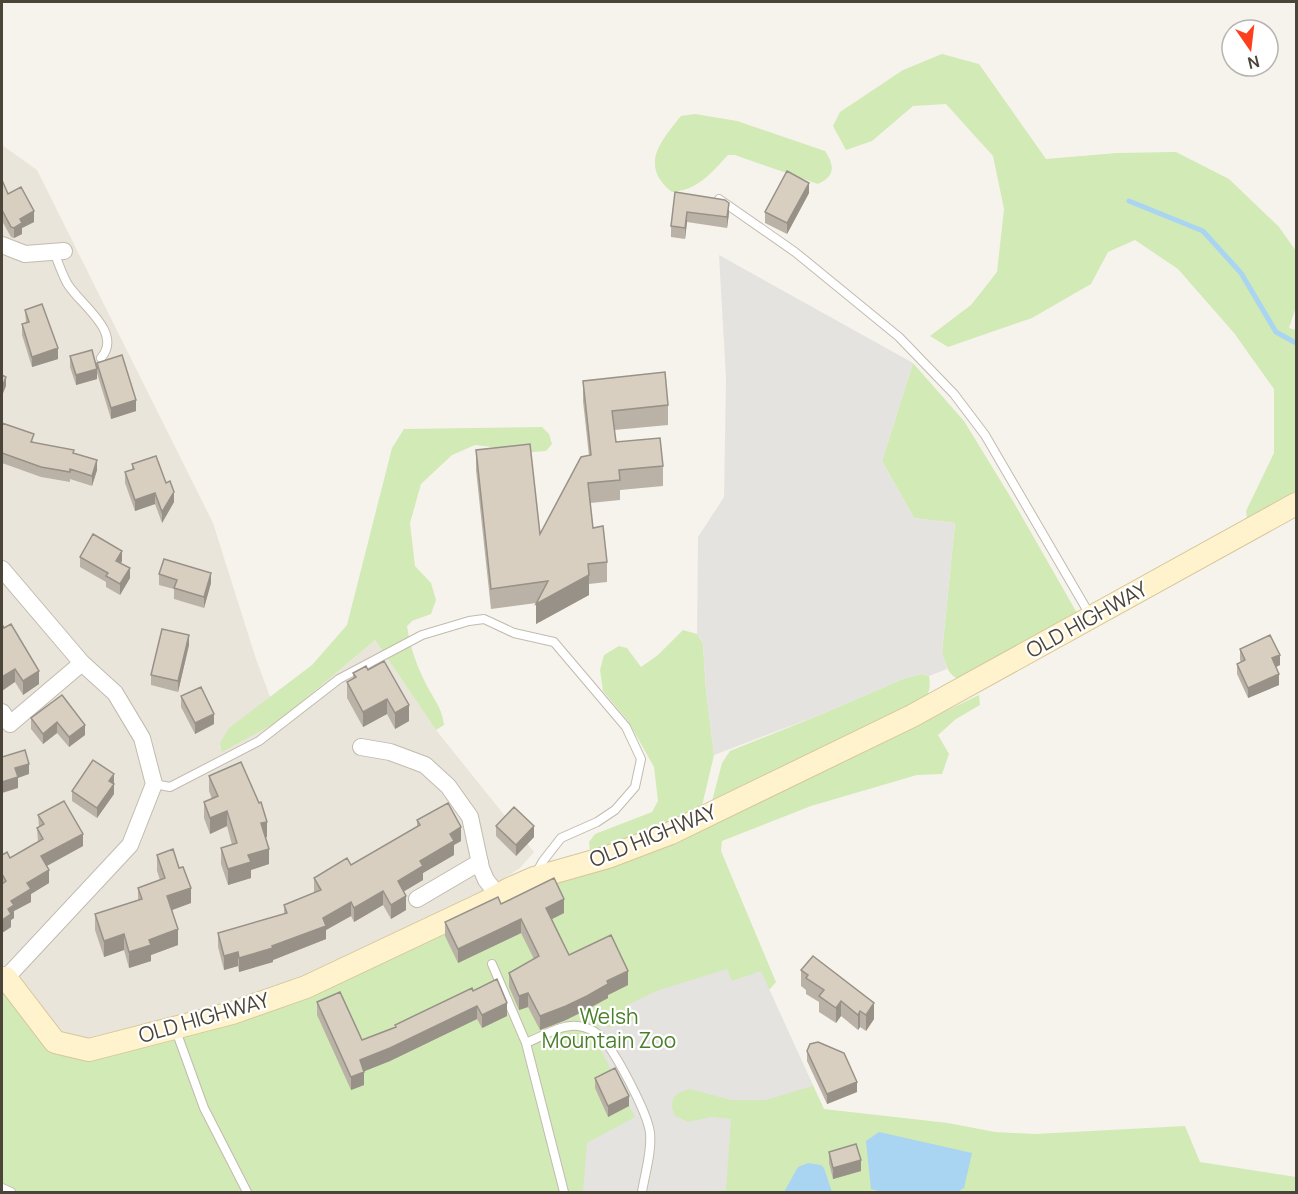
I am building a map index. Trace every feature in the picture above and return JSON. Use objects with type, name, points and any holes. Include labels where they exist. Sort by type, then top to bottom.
[{"type":"street","points":[[2,245],[25,254],[59,252]]},
{"type":"street","name":"OLD HIGHWAY","points":[[4,978],[55,1042],[89,1050],[232,1013],[306,987],[534,878],[608,857],[671,833],[912,716],[1296,504]]},
{"type":"street","points":[[2,569],[82,663],[115,693],[142,738],[154,784],[130,845],[4,978]]},
{"type":"street","points":[[2,712],[10,724],[82,663]]},
{"type":"street","points":[[362,747],[390,752],[425,765],[448,786],[470,817],[486,880],[498,895]]},
{"type":"street","points":[[417,899],[480,862]]},
{"type":"lane","points":[[719,199],[795,252],[899,337],[954,394],[986,435],[1091,619]]},
{"type":"lane","points":[[59,252],[67,285],[101,323],[107,342],[106,352],[101,358]]},
{"type":"lane","points":[[154,784],[170,787],[259,741],[339,679],[422,635],[469,621],[484,619],[514,633],[554,642],[626,727],[641,759],[635,787],[615,810],[597,822],[561,838],[543,861],[534,878]]},
{"type":"lane","points":[[492,964],[526,1043],[564,1192]]},
{"type":"lane","points":[[526,1043],[563,1028],[575,1026],[598,1034],[605,1042],[614,1054],[646,1118],[650,1131],[651,1145],[642,1192]]},
{"type":"lane","points":[[175,1028],[204,1108],[247,1192]]},
{"type":"lane","points":[[2,1188],[11,1192]]},
{"type":"shaded area","points":[[2,145],[37,170],[213,523],[256,659],[279,721],[375,640],[436,730],[534,852],[520,868],[511,874],[390,947],[306,987],[89,1050],[55,1042],[2,978]]},
{"type":"shaded area","points":[[719,255],[913,363],[882,461],[914,518],[955,523],[942,652],[947,669],[929,676],[922,674],[905,678],[822,714],[714,755],[703,644],[697,634],[698,537],[724,497],[726,379]]},
{"type":"shaded area","points":[[727,969],[732,981],[761,971],[813,1086],[766,1100],[731,1100],[690,1089],[678,1093],[673,1098],[672,1108],[675,1116],[688,1122],[711,1117],[731,1119],[726,1190],[583,1192],[587,1143],[635,1117],[595,1038],[602,1021],[608,1028],[622,1022],[625,1025],[634,1020],[627,1005],[659,990]]},
{"type":"green space","points":[[942,54],[979,64],[1046,159],[1117,153],[1176,152],[1229,179],[1279,227],[1296,251],[1296,307],[1289,328],[1296,330],[1296,491],[1247,518],[1246,511],[1274,453],[1274,389],[1234,333],[1178,269],[1135,240],[1108,252],[1091,284],[1032,318],[948,347],[930,336],[971,305],[997,272],[1004,209],[993,156],[946,104],[913,106],[872,141],[846,150],[833,126],[840,112],[903,70]]},
{"type":"green space","points":[[695,114],[737,121],[825,151],[831,161],[832,170],[828,178],[818,184],[735,155],[728,155],[697,184],[672,192],[656,172],[657,153],[661,143],[681,116]]},
{"type":"green space","points":[[913,363],[964,421],[1077,613],[961,680],[950,673],[942,652],[955,523],[914,518],[882,461]]},
{"type":"green space","points":[[542,427],[549,434],[552,444],[546,451],[533,452],[475,445],[452,455],[421,484],[410,523],[415,566],[431,583],[436,600],[431,614],[412,621],[407,626],[417,664],[440,709],[444,725],[436,730],[375,640],[279,721],[222,752],[220,743],[229,728],[312,665],[347,625],[392,448],[404,429]]},
{"type":"green space","points":[[683,630],[697,634],[703,644],[714,755],[701,810],[590,852],[589,842],[595,834],[652,812],[658,801],[654,767],[628,721],[603,691],[600,670],[604,655],[619,646],[627,648],[641,667],[658,655]]},
{"type":"green space","points":[[922,674],[929,676],[930,684],[928,694],[922,703],[714,805],[712,801],[722,763],[730,751],[905,678]]},
{"type":"green space","name":"Welsh Mountain Zoo","points":[[979,695],[980,705],[956,719],[938,735],[949,754],[942,774],[917,775],[811,806],[722,841],[721,851],[776,982],[769,990],[824,1109],[948,1123],[995,1132],[1035,1134],[1185,1126],[1200,1162],[1296,1177],[1296,1192],[2,1192],[2,978],[55,1042],[89,1050],[444,930],[900,733]]},
{"type":"water","points":[[879,1132],[972,1153],[964,1188],[957,1192],[882,1192],[871,1189],[866,1141]]},
{"type":"water","points":[[808,1163],[821,1165],[824,1168],[832,1192],[784,1192],[798,1167]]},
{"type":"building","points":[[787,171],[809,183],[787,223],[765,212]]},
{"type":"building","points":[[2,180],[8,194],[21,187],[34,211],[20,219],[22,223],[14,228],[11,227],[2,210]]},
{"type":"building","points":[[675,192],[725,200],[729,203],[727,217],[687,212],[685,228],[671,226]]},
{"type":"building","points":[[42,304],[58,348],[32,357],[22,324],[29,322],[25,310]]},
{"type":"building","points":[[92,350],[97,369],[76,375],[70,356]]},
{"type":"building","points":[[122,355],[136,400],[111,408],[97,363]]},
{"type":"building","points":[[665,372],[668,405],[612,411],[616,442],[660,438],[663,466],[619,470],[620,480],[588,483],[593,528],[603,526],[607,562],[588,564],[589,575],[536,604],[548,581],[491,589],[476,450],[530,444],[540,534],[581,457],[591,455],[583,381]]},
{"type":"building","points":[[2,375],[6,377],[2,387]]},
{"type":"building","points":[[2,423],[34,434],[31,442],[74,450],[73,453],[97,460],[92,476],[70,469],[70,472],[41,467],[2,453]]},
{"type":"building","points":[[156,456],[166,483],[170,481],[174,492],[162,512],[155,493],[135,500],[125,472],[134,469],[132,464]]},
{"type":"building","points":[[93,534],[122,551],[116,561],[130,568],[120,584],[106,576],[108,573],[80,557]]},
{"type":"building","points":[[164,559],[211,573],[204,597],[174,588],[177,580],[159,574]]},
{"type":"building","points":[[2,624],[4,628],[11,624],[39,671],[23,681],[15,669],[2,677]]},
{"type":"building","points":[[162,629],[189,635],[178,681],[151,675]]},
{"type":"building","points":[[1270,635],[1280,655],[1272,658],[1279,674],[1248,688],[1237,664],[1245,660],[1240,649]]},
{"type":"building","points":[[384,661],[409,705],[395,713],[387,699],[363,712],[347,682],[356,677],[353,673],[366,666],[368,670]]},
{"type":"building","points":[[201,687],[214,714],[195,723],[181,696]]},
{"type":"building","points":[[62,695],[85,725],[69,737],[57,722],[43,734],[31,718]]},
{"type":"building","points":[[25,750],[29,764],[15,768],[18,777],[2,782],[2,757]]},
{"type":"building","points":[[93,760],[114,774],[109,781],[114,784],[97,808],[72,791]]},
{"type":"building","points":[[241,762],[259,803],[261,802],[267,822],[261,823],[269,849],[248,855],[251,862],[228,869],[221,848],[237,843],[227,811],[210,818],[204,802],[218,796],[209,776]]},
{"type":"building","points":[[64,801],[83,834],[41,856],[49,870],[27,883],[31,889],[11,901],[14,905],[8,909],[11,914],[2,920],[2,884],[6,881],[2,874],[2,855],[7,852],[10,858],[43,839],[37,828],[44,824],[38,815]]},
{"type":"building","points":[[448,803],[461,827],[450,834],[454,841],[420,861],[423,866],[398,881],[406,896],[391,905],[383,891],[354,908],[351,902],[323,918],[326,926],[272,946],[273,948],[239,958],[238,952],[224,956],[218,933],[287,913],[284,905],[321,890],[314,878],[347,858],[351,865],[420,825],[417,820]]},
{"type":"building","points":[[514,807],[534,826],[516,845],[496,826]]},
{"type":"building","points":[[173,849],[179,868],[183,867],[191,888],[167,896],[178,929],[149,940],[151,945],[129,952],[124,934],[104,941],[95,914],[142,899],[138,888],[165,878],[157,855]]},
{"type":"building","points":[[554,878],[564,899],[546,908],[569,955],[611,935],[628,971],[607,981],[608,984],[587,996],[540,1016],[528,993],[519,996],[509,973],[539,956],[521,919],[458,949],[445,922],[498,897],[501,904]]},
{"type":"building","points":[[813,956],[874,1003],[866,1015],[860,1011],[858,1015],[841,1001],[836,1008],[819,996],[824,990],[806,978],[808,975],[801,970]]},
{"type":"building","points":[[497,979],[507,1003],[482,1015],[477,1006],[360,1060],[364,1072],[351,1077],[317,1002],[340,992],[362,1040],[396,1027],[395,1025],[472,988],[473,991]]},
{"type":"building","points":[[818,1042],[844,1053],[857,1082],[827,1094],[807,1051],[810,1044]]},
{"type":"building","points":[[615,1068],[629,1096],[608,1106],[595,1078]]},
{"type":"building","points":[[856,1144],[861,1160],[833,1168],[829,1152]]},
{"type":"waterway","points":[[1129,201],[1203,231],[1241,273],[1276,332],[1296,343]]}]
